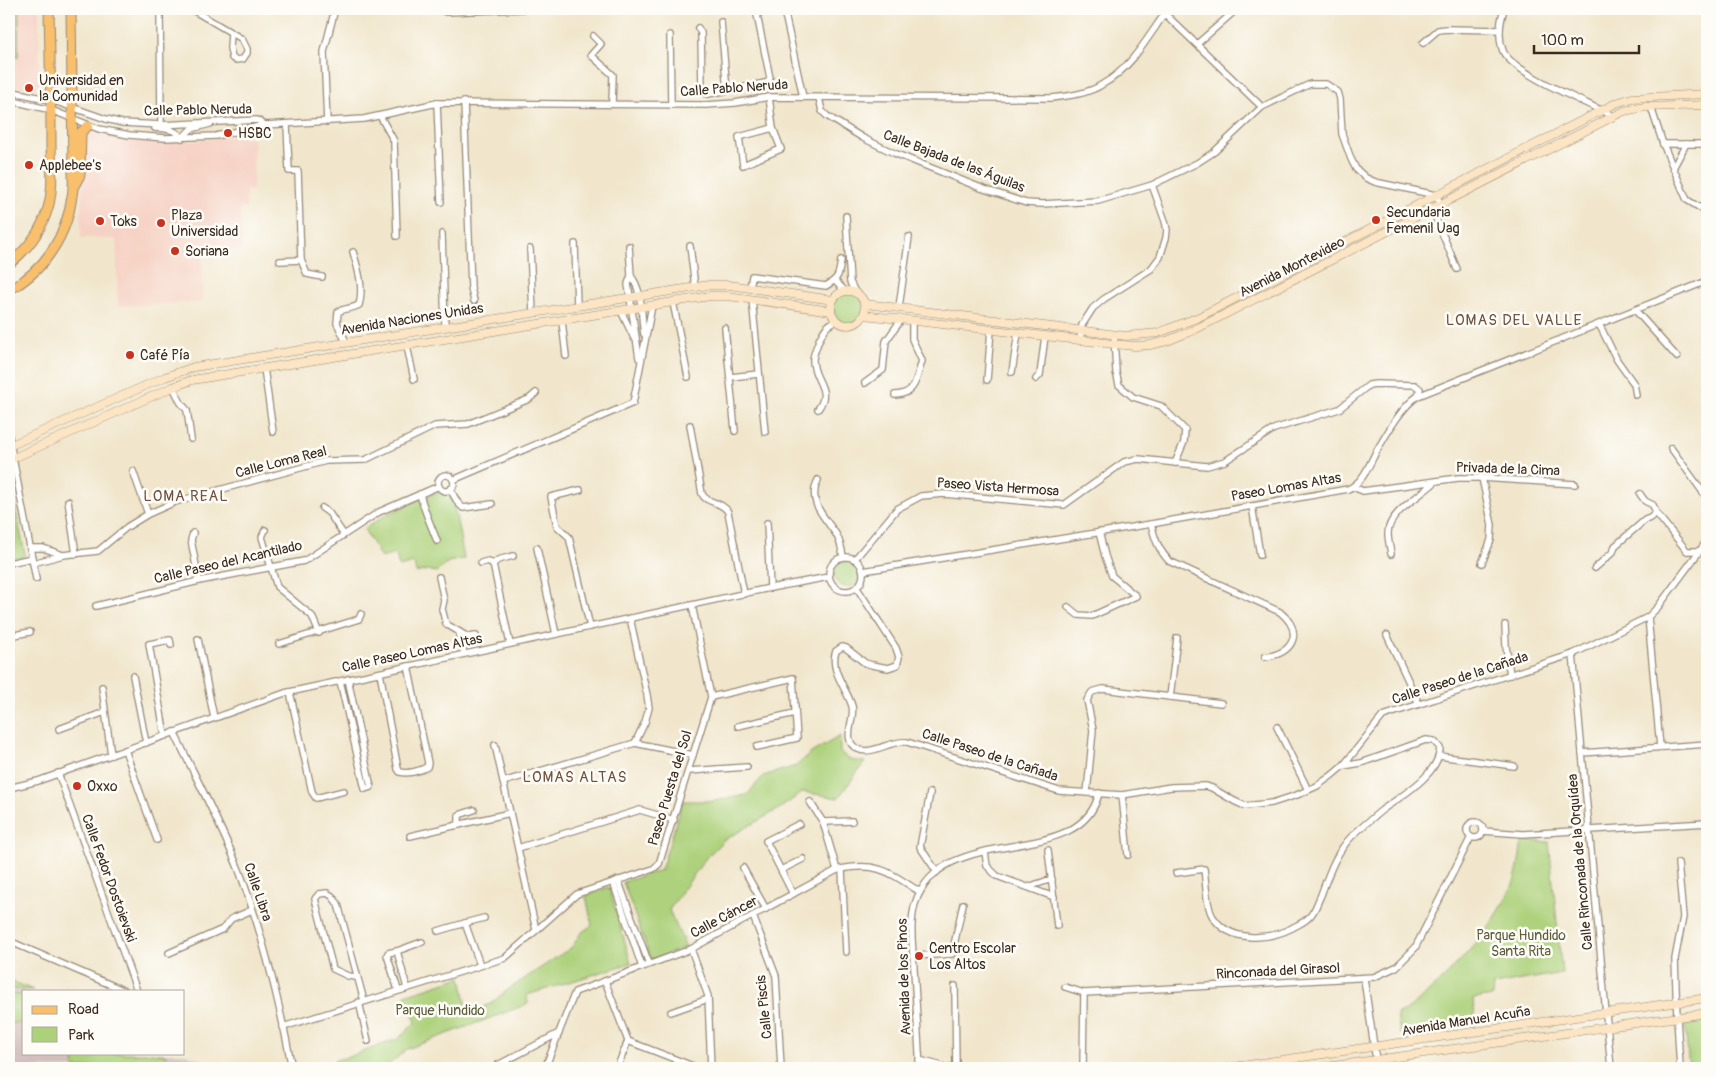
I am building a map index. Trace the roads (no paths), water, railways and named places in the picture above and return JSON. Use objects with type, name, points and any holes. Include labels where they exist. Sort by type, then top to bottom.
[{"type":"main road","points":[[9,264],[28,247],[36,236],[48,208],[51,194],[49,9]]},
{"type":"main road","points":[[9,290],[28,278],[43,263],[64,230],[70,211],[73,189],[71,9]]},
{"type":"main road","points":[[73,189],[80,175],[81,132],[88,126]]},
{"type":"street","points":[[160,9],[161,125]]},
{"type":"street","points":[[191,9],[242,39],[247,53],[243,59],[235,60],[232,58],[230,48],[231,33]]},
{"type":"street","points":[[326,122],[324,52],[335,9],[360,9]]},
{"type":"street","points":[[438,9],[446,12],[523,9]]},
{"type":"street","points":[[698,28],[701,33],[702,90],[704,94],[768,82],[770,78],[757,15],[764,9]]},
{"type":"street","points":[[782,9],[786,18],[803,97]]},
{"type":"street","points":[[1197,44],[1237,9]]},
{"type":"street","points":[[1504,9],[1500,30],[1504,52],[1510,61],[1527,73],[1613,116]]},
{"type":"street","name":"Calle Pablo Neruda","points":[[9,100],[51,110],[88,126],[129,135],[182,138],[216,136],[265,125],[364,119],[437,103],[722,105],[770,97],[1029,99],[1074,95],[1102,85],[1116,76],[1132,59],[1167,11]]},
{"type":"street","points":[[1167,11],[1197,44],[1262,107]]},
{"type":"street","points":[[721,22],[727,91]]},
{"type":"street","points":[[1423,43],[1438,30],[1500,30]]},
{"type":"street","points":[[593,36],[601,44],[591,55],[613,75],[612,104]]},
{"type":"street","points":[[670,36],[671,105]]},
{"type":"street","name":"Calle Bajada de las Águilas","points":[[819,98],[822,111],[827,116],[863,138],[894,153],[981,188],[1026,203],[1042,204],[1098,201],[1152,185],[1196,164],[1214,152],[1262,107],[1310,84],[1326,84],[1338,92],[1344,141],[1356,169],[1366,178],[1375,182],[1436,195]]},
{"type":"street","name":"Calle Pablo Neruda","points":[[9,91],[51,100],[111,121],[133,124],[161,125],[257,120],[265,125]]},
{"type":"street","name":"Avenida Montevideo","points":[[866,304],[1114,335],[1134,336],[1150,334],[1190,321],[1616,103],[1632,98],[1707,94]]},
{"type":"street","points":[[770,97],[773,128],[781,149],[743,165],[739,136],[773,128]]},
{"type":"street","points":[[464,102],[471,288],[474,300]]},
{"type":"street","points":[[437,103],[441,202]]},
{"type":"street","name":"Avenida Montevideo","points":[[864,315],[1114,344],[1135,346],[1157,344],[1194,330],[1282,287],[1624,111],[1651,107],[1707,105]]},
{"type":"street","points":[[1651,107],[1663,144],[1687,200],[1707,212]]},
{"type":"street","points":[[380,116],[394,141],[397,236]]},
{"type":"street","points":[[133,124],[173,130],[182,138],[191,130],[215,121]]},
{"type":"street","points":[[287,124],[289,172],[298,171],[301,260],[307,274],[322,277]]},
{"type":"street","points":[[1663,144],[1707,144]]},
{"type":"street","points":[[1673,168],[1686,144]]},
{"type":"street","points":[[1524,150],[1529,159]]},
{"type":"street","points":[[1080,340],[1080,330],[1084,319],[1099,302],[1146,273],[1160,257],[1167,230],[1152,185]]},
{"type":"street","points":[[1436,195],[1441,204]]},
{"type":"street","points":[[1432,209],[1457,269]]},
{"type":"street","points":[[846,216],[850,282],[855,292]]},
{"type":"street","points":[[442,234],[445,326]]},
{"type":"street","points":[[899,307],[909,237]]},
{"type":"street","points":[[575,244],[576,306]]},
{"type":"street","points":[[629,246],[631,276],[628,284],[629,297],[640,363]]},
{"type":"street","points":[[690,246],[695,287]]},
{"type":"street","points":[[530,249],[533,313]]},
{"type":"street","points":[[346,342],[337,323],[338,312],[359,305],[360,300],[359,272],[353,252]]},
{"type":"street","points":[[280,261],[301,260]]},
{"type":"street","points":[[750,288],[752,276],[826,286],[834,281],[839,274],[841,260]]},
{"type":"street","points":[[631,276],[636,282],[645,339]]},
{"type":"street","points":[[1278,277],[1282,287]]},
{"type":"street","points":[[834,281],[844,291]]},
{"type":"street","name":"Paseo Lomas Altas","points":[[863,571],[1151,524],[1339,491],[1352,487],[1361,480],[1377,450],[1406,406],[1418,396],[1707,281]]},
{"type":"street","name":"Avenida Naciones Unidas","points":[[9,443],[165,377],[188,369],[212,364],[719,284],[833,300]]},
{"type":"street","points":[[844,291],[855,292],[862,296],[866,304],[864,315],[857,323],[852,325],[841,324],[836,321],[831,311],[833,300],[844,291]]},
{"type":"street","name":"Avenida Naciones Unidas","points":[[11,459],[173,387],[214,376],[720,296],[831,311]]},
{"type":"street","points":[[752,299],[765,432]]},
{"type":"street","points":[[673,302],[688,377]]},
{"type":"street","points":[[452,480],[633,403],[652,306]]},
{"type":"street","points":[[1635,310],[1677,357]]},
{"type":"street","points":[[621,311],[637,343]]},
{"type":"street","points":[[865,383],[883,370],[886,341],[901,320]]},
{"type":"street","points":[[562,321],[566,356]]},
{"type":"street","points":[[818,409],[824,401],[824,395],[814,369],[813,359],[826,326],[836,321]]},
{"type":"street","points":[[895,395],[906,394],[912,389],[922,362],[912,338],[912,321]]},
{"type":"street","points":[[1190,321],[1194,330]]},
{"type":"street","points":[[1599,324],[1618,360],[1634,384],[1636,395]]},
{"type":"street","points":[[726,328],[735,431]]},
{"type":"street","points":[[987,380],[991,330]]},
{"type":"street","points":[[1012,372],[1018,333]]},
{"type":"street","points":[[1114,335],[1118,385],[1133,397],[1161,406],[1185,430],[1184,442],[1175,463]]},
{"type":"street","points":[[1036,379],[1040,375],[1045,336]]},
{"type":"street","points":[[408,346],[414,379]]},
{"type":"street","points":[[212,364],[214,376]]},
{"type":"street","points":[[264,368],[273,432]]},
{"type":"street","points":[[730,377],[760,374]]},
{"type":"street","name":"Paseo Vista Hermosa","points":[[855,559],[897,509],[921,496],[944,494],[1060,506],[1067,504],[1124,462],[1130,460],[1138,459],[1206,466],[1220,463],[1274,429],[1339,409],[1365,387],[1372,384],[1414,385],[1420,389],[1418,396]]},
{"type":"street","points":[[173,387],[187,410],[191,439]]},
{"type":"street","name":"Calle Loma Real","points":[[9,563],[98,551],[148,514],[175,502],[326,461],[365,460],[435,426],[468,424],[529,399],[536,393]]},
{"type":"street","points":[[690,425],[702,494],[704,498],[725,507],[728,512],[744,594]]},
{"type":"street","points":[[9,443],[36,579]]},
{"type":"street","points":[[1670,448],[1707,498]]},
{"type":"street","points":[[133,470],[148,514]]},
{"type":"street","points":[[448,476],[452,480],[453,486],[450,489],[444,490],[439,486],[438,480],[448,476]]},
{"type":"street","name":"Privada de la Cima","points":[[1352,487],[1363,491],[1458,478],[1574,484]]},
{"type":"street","points":[[1482,478],[1492,525],[1491,540],[1482,563]]},
{"type":"street","points":[[818,480],[813,494],[818,510],[836,535],[843,557]]},
{"type":"street","points":[[1391,554],[1388,532],[1392,520],[1405,506],[1435,482]]},
{"type":"street","name":"Calle Paseo del Acantilado","points":[[96,606],[199,581],[304,561],[379,512],[439,486]]},
{"type":"street","points":[[450,489],[458,504],[463,508],[492,504]]},
{"type":"street","points":[[580,490],[551,496],[557,526],[569,537],[590,627]]},
{"type":"street","points":[[420,494],[425,514],[431,523],[437,541]]},
{"type":"street","points":[[1640,494],[1645,501],[1653,505],[1656,513],[1687,551],[1700,551]]},
{"type":"street","points":[[68,501],[76,554]]},
{"type":"street","points":[[1252,506],[1260,554]]},
{"type":"street","points":[[322,508],[329,513],[344,535]]},
{"type":"street","points":[[1595,568],[1613,552],[1615,546],[1656,513]]},
{"type":"street","points":[[767,523],[770,588]]},
{"type":"street","points":[[1151,524],[1156,544],[1169,561],[1280,612],[1287,618],[1294,633],[1292,641],[1283,652],[1265,657]]},
{"type":"street","points":[[265,530],[262,537],[277,587],[312,616],[319,633]]},
{"type":"street","points":[[1068,607],[1078,615],[1092,616],[1136,596],[1112,576],[1099,532]]},
{"type":"street","points":[[193,534],[191,540],[199,581]]},
{"type":"street","name":"Calle Paseo de la Cañada","points":[[856,588],[896,648],[899,656],[897,665],[888,668],[866,663],[846,648],[842,647],[836,651],[833,660],[834,664],[852,707],[849,734],[850,741],[855,748],[868,751],[895,742],[907,742],[1059,791],[1122,795],[1171,786],[1206,786],[1245,806],[1257,806],[1272,803],[1317,786],[1343,766],[1383,716],[1573,654],[1648,617],[1658,607],[1707,541]]},
{"type":"street","name":"Calle Loma Real","points":[[30,548],[43,548],[63,555]]},
{"type":"street","points":[[537,548],[556,634]]},
{"type":"street","points":[[493,564],[498,560],[513,556]]},
{"type":"street","points":[[843,557],[855,559],[859,562],[863,571],[862,580],[856,588],[840,590],[831,582],[831,566],[843,557]]},
{"type":"street","points":[[481,563],[488,562],[493,564]]},
{"type":"street","points":[[493,564],[510,644]]},
{"type":"street","points":[[439,577],[444,600],[442,609],[446,624],[468,637],[476,636]]},
{"type":"street","name":"Calle Paseo Lomas Altas","points":[[9,788],[58,774],[290,692],[770,588],[830,577]]},
{"type":"street","name":"Paseo Puesta del Sol","points":[[283,1027],[505,958],[577,894],[653,869],[659,864],[711,697],[692,605]]},
{"type":"street","points":[[279,644],[359,619],[361,614]]},
{"type":"street","points":[[1648,617],[1660,747]]},
{"type":"street","points":[[630,618],[647,695],[648,708],[645,722],[635,744]]},
{"type":"street","points":[[1505,625],[1510,675]]},
{"type":"street","points":[[9,636],[30,632]]},
{"type":"street","points":[[459,632],[464,654]]},
{"type":"street","points":[[1387,635],[1419,704]]},
{"type":"street","points":[[1170,697],[1178,638]]},
{"type":"street","points":[[198,639],[214,718]]},
{"type":"street","points":[[164,736],[149,644],[170,640],[171,645]]},
{"type":"street","name":"Calle Rinconada de la Orquídea","points":[[1573,654],[1611,1068]]},
{"type":"street","points":[[380,673],[398,769],[404,773],[424,769],[428,763],[408,666]]},
{"type":"street","points":[[133,676],[146,742]]},
{"type":"street","points":[[711,697],[792,678],[797,738],[757,747]]},
{"type":"street","points":[[340,681],[365,789],[372,787],[348,680]]},
{"type":"street","points":[[102,687],[111,755]]},
{"type":"street","points":[[1087,793],[1093,730],[1088,700],[1092,692],[1102,689],[1221,703]]},
{"type":"street","points":[[290,692],[312,792],[316,798],[344,791]]},
{"type":"street","points":[[59,729],[105,712]]},
{"type":"street","points":[[738,726],[795,713]]},
{"type":"street","points":[[1277,727],[1308,790]]},
{"type":"street","name":"Calle Libra","points":[[174,732],[238,868],[272,976],[292,1068]]},
{"type":"street","points":[[1176,874],[1204,869],[1210,911],[1220,926],[1229,932],[1246,936],[1267,936],[1282,933],[1305,922],[1310,916],[1344,844],[1429,773],[1439,756],[1440,748],[1434,741],[1426,740],[1361,763],[1343,766]]},
{"type":"street","points":[[503,782],[635,744],[693,755]]},
{"type":"street","points":[[1582,754],[1707,744]]},
{"type":"street","points":[[495,745],[536,930]]},
{"type":"street","points":[[124,750],[156,840]]},
{"type":"street","points":[[1439,756],[1514,766]]},
{"type":"street","points":[[688,771],[747,767]]},
{"type":"street","name":"Calle Fedor Dostoievski","points":[[58,774],[137,990]]},
{"type":"street","points":[[930,793],[920,847],[937,872]]},
{"type":"street","name":"Avenida de los Pinos","points":[[920,1068],[912,921],[920,892],[937,872],[949,863],[966,856],[1055,837],[1080,825],[1097,803],[1099,793]]},
{"type":"street","points":[[1122,795],[1128,855]]},
{"type":"street","points":[[810,802],[823,822],[840,870],[846,952]]},
{"type":"street","points":[[459,825],[459,815],[474,810]]},
{"type":"street","points":[[518,848],[640,810],[674,820]]},
{"type":"street","points":[[410,836],[510,813]]},
{"type":"street","points":[[823,822],[852,821]]},
{"type":"street","points":[[1474,822],[1482,826],[1483,831],[1476,838],[1471,837],[1467,828],[1469,824],[1474,822]]},
{"type":"street","points":[[1483,831],[1523,834],[1707,823]]},
{"type":"street","points":[[793,894],[766,841],[799,824]]},
{"type":"street","name":"Rinconada del Girasol","points":[[1084,993],[1374,977],[1396,967],[1415,948],[1471,837]]},
{"type":"street","points":[[1048,850],[1057,926]]},
{"type":"street","points":[[985,852],[988,866],[998,876],[1054,898]]},
{"type":"street","points":[[781,870],[803,859]]},
{"type":"street","points":[[1678,863],[1683,916],[1675,959],[1680,1068]]},
{"type":"street","name":"Calle Cáncer","points":[[545,1068],[575,992],[691,949],[840,870],[861,866],[884,870],[920,892]]},
{"type":"street","points":[[743,868],[766,909]]},
{"type":"street","points":[[1028,887],[1052,879]]},
{"type":"street","points":[[616,881],[646,966]]},
{"type":"street","points":[[356,976],[348,976],[333,969],[315,899],[319,894],[327,893],[338,904],[356,976],[368,1040]]},
{"type":"street","points":[[913,956],[952,954],[963,904]]},
{"type":"street","points":[[169,953],[223,929],[231,919],[252,910]]},
{"type":"street","name":"Calle Piscis","points":[[753,916],[776,976],[781,1068]]},
{"type":"street","points":[[438,931],[484,918]]},
{"type":"street","points":[[465,923],[480,965]]},
{"type":"street","points":[[9,941],[123,990]]},
{"type":"street","points":[[398,990],[388,953],[422,942]]},
{"type":"street","points":[[691,949],[708,999],[711,1068]]},
{"type":"street","points":[[397,951],[407,988]]},
{"type":"street","points":[[1364,979],[1376,1060]]},
{"type":"street","points":[[605,981],[628,1041],[617,1068]]},
{"type":"street","points":[[955,986],[956,1068]]},
{"type":"street","points":[[1065,987],[1084,993],[1082,1068]]},
{"type":"street","name":"Avenida Manuel Acuña","points":[[1227,1068],[1246,1067],[1707,998]]},
{"type":"street","points":[[671,1012],[708,999]]},
{"type":"street","name":"Avenida Manuel Acuña","points":[[1319,1068],[1707,1013]]},
{"type":"street","points":[[497,1067],[558,1033]]},
{"type":"street","points":[[628,1041],[698,1068]]},
{"type":"street","points":[[920,1060],[950,1068]]},
{"type":"street","points":[[497,1067],[510,1068]]},
{"type":"place","name":"Universidad en la Comunidad","points":[[29,88]]},
{"type":"place","name":"HSBC","points":[[228,133]]},
{"type":"place","name":"Applebee's","points":[[29,165]]},
{"type":"place","name":"Secundaria Femenil Uag","points":[[1376,220]]},
{"type":"place","name":"Toks","points":[[100,221]]},
{"type":"place","name":"Plaza Universidad","points":[[161,223]]},
{"type":"place","name":"Soriana","points":[[175,251]]},
{"type":"place","name":"Café Pía","points":[[130,355]]},
{"type":"place","name":"Oxxo","points":[[77,786]]},
{"type":"place","name":"Centro Escolar Los Altos","points":[[919,956]]},
{"type":"district","name":"LOMAS DEL VALLE","points":[[1514,320]]},
{"type":"district","name":"LOMA REAL","points":[[186,496]]},
{"type":"district","name":"LOMAS ALTAS","points":[[575,777]]},
{"type":"park label","name":"Parque Hundido Santa Rita","points":[[1521,944]]},
{"type":"park label","name":"Parque Hundido","points":[[440,1010]]}]
